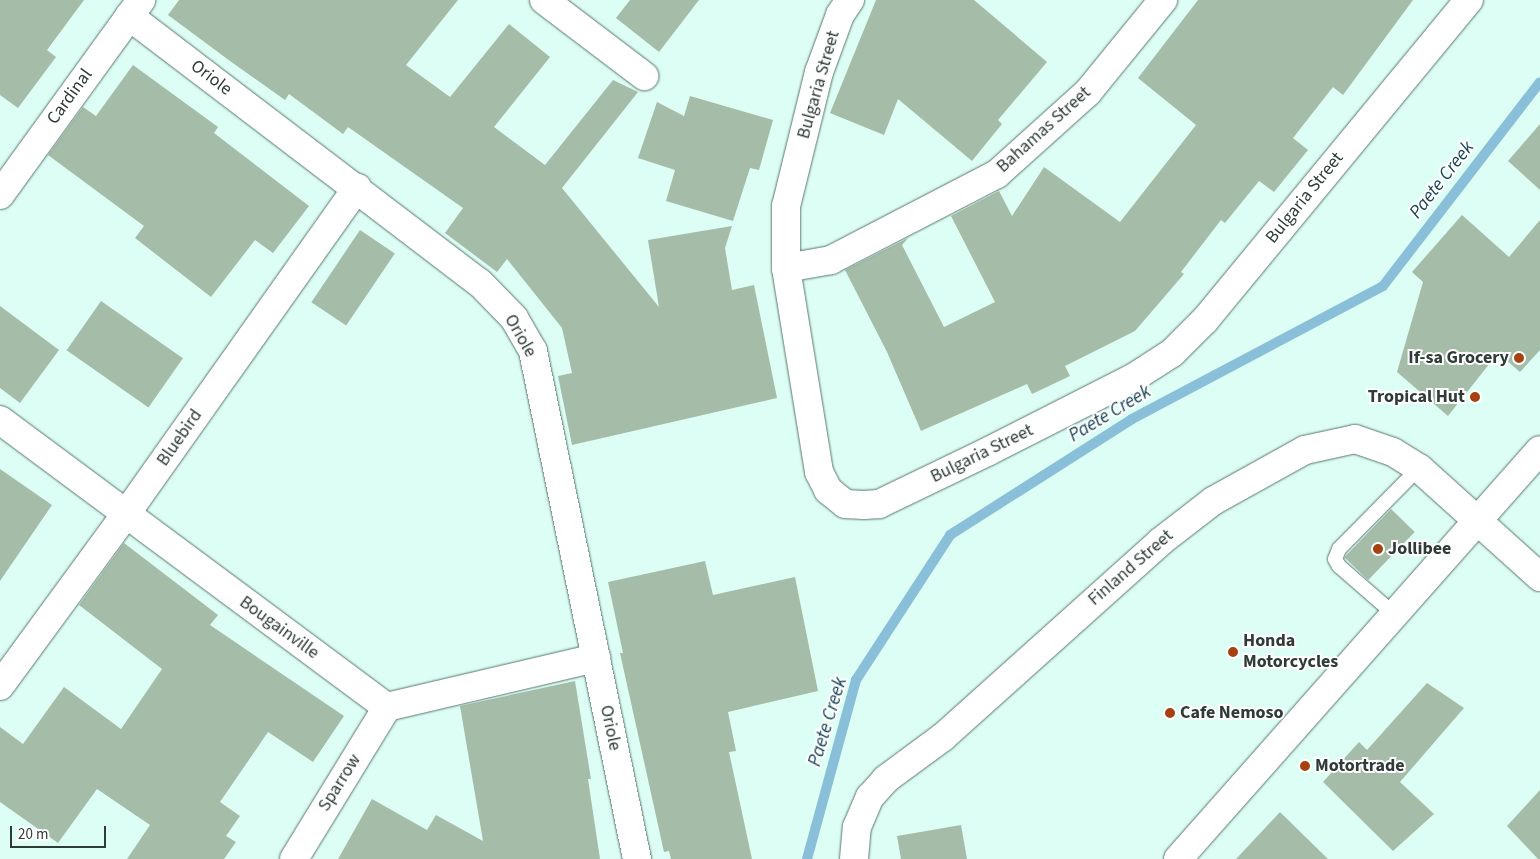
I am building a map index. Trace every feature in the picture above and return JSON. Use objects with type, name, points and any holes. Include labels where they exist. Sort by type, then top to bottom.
[{"type":"street","points":[[544,0],[644,76]]},
{"type":"street","name":"Bulgaria Street","points":[[850,0],[840,15],[819,72],[786,206],[786,268],[819,472],[828,490],[845,504],[879,504],[1124,382],[1172,354],[1205,320],[1469,0]]},
{"type":"street","name":"Bahamas Street","points":[[786,268],[831,260],[997,174],[1088,92],[1164,0]]},
{"type":"street","name":"Oriole","points":[[135,8],[357,188],[480,283],[514,318],[533,351],[637,859]]},
{"type":"street","name":"Cardinal","points":[[0,195],[135,8]]},
{"type":"street","name":"Bluebird","points":[[0,686],[126,514],[357,188]]},
{"type":"street","name":"Bougainville","points":[[0,420],[387,708]]},
{"type":"street","name":"Finland Street","points":[[854,859],[857,827],[870,797],[886,778],[943,737],[1160,542],[1212,501],[1305,450],[1340,440],[1372,443],[1419,468],[1479,520],[1540,577]]},
{"type":"street","points":[[1178,859],[1540,450]]},
{"type":"street","points":[[387,708],[596,658]]},
{"type":"street","name":"Sparrow","points":[[299,857],[387,708]]},
{"type":"lane","points":[[1394,614],[1339,566],[1335,559],[1339,548],[1419,468]]},
{"type":"building","points":[[0,0],[84,0],[47,50],[56,57],[18,108],[0,95]]},
{"type":"building","points":[[179,0],[458,0],[406,65],[450,97],[509,24],[550,57],[494,127],[545,165],[613,80],[638,92],[562,188],[659,307],[648,240],[732,226],[725,248],[732,290],[754,285],[777,398],[572,445],[558,376],[572,373],[562,328],[507,259],[497,272],[445,233],[463,208],[348,127],[343,134],[289,94],[285,100],[230,61],[168,15]]},
{"type":"building","points":[[630,0],[699,0],[659,52],[616,18]]},
{"type":"building","points":[[876,0],[974,0],[1047,62],[998,120],[1002,124],[972,161],[898,99],[884,135],[830,113]]},
{"type":"building","points":[[1198,0],[1413,0],[1343,95],[1333,87],[1293,138],[1308,150],[1274,192],[1259,181],[1225,223],[1221,220],[1181,272],[1184,274],[1135,331],[1065,366],[1070,376],[1032,394],[1027,384],[921,431],[887,352],[845,270],[908,238],[902,245],[944,327],[995,302],[951,216],[999,191],[1012,216],[1044,167],[1120,222],[1196,125],[1138,78]]},
{"type":"building","points":[[133,65],[218,127],[214,133],[309,206],[273,253],[255,240],[211,297],[135,238],[144,226],[48,155],[83,107],[96,116]]},
{"type":"building","points":[[690,96],[773,120],[759,170],[750,168],[733,221],[666,201],[675,170],[638,158],[657,102],[684,116]]},
{"type":"building","points":[[1540,124],[1540,190],[1508,161]]},
{"type":"building","points":[[1462,215],[1509,257],[1540,220],[1540,350],[1520,372],[1498,353],[1448,416],[1397,372],[1423,282],[1412,272]]},
{"type":"building","points":[[360,230],[395,253],[346,326],[311,302]]},
{"type":"building","points":[[101,301],[183,358],[149,408],[67,350]]},
{"type":"building","points":[[0,306],[59,350],[20,403],[0,388]]},
{"type":"building","points":[[0,469],[52,505],[0,581]]},
{"type":"building","points":[[1391,509],[1415,532],[1368,580],[1344,557]]},
{"type":"building","points":[[124,543],[218,615],[210,625],[344,716],[313,762],[268,732],[220,802],[240,816],[226,836],[236,842],[224,859],[127,859],[150,825],[97,789],[58,843],[0,802],[0,727],[23,744],[64,687],[121,729],[162,669],[79,605]]},
{"type":"building","points":[[705,561],[713,595],[795,577],[818,691],[728,712],[736,751],[729,752],[752,859],[671,859],[669,851],[664,852],[620,653],[623,653],[608,582]]},
{"type":"building","points":[[575,681],[591,779],[588,779],[600,859],[338,859],[372,799],[427,830],[436,815],[483,841],[460,706]]},
{"type":"building","points":[[1427,683],[1464,708],[1400,782],[1434,814],[1393,851],[1323,782],[1359,742],[1367,750]]},
{"type":"building","points":[[1540,790],[1540,859],[1538,859],[1507,826]]},
{"type":"building","points":[[1280,812],[1328,859],[1236,859]]},
{"type":"building","points":[[961,825],[967,859],[901,859],[897,836]]},
{"type":"waterway","name":"Paete Creek","points":[[807,859],[856,680],[950,535],[1132,419],[1383,286],[1540,82]]},
{"type":"place","name":"If-sa Grocery","points":[[1519,358]]},
{"type":"place","name":"Tropical Hut","points":[[1475,397]]},
{"type":"place","name":"Jollibee","points":[[1378,549]]},
{"type":"place","name":"Honda Motorcycles","points":[[1233,652]]},
{"type":"place","name":"Cafe Nemoso","points":[[1170,713]]},
{"type":"place","name":"Motortrade","points":[[1305,766]]}]
